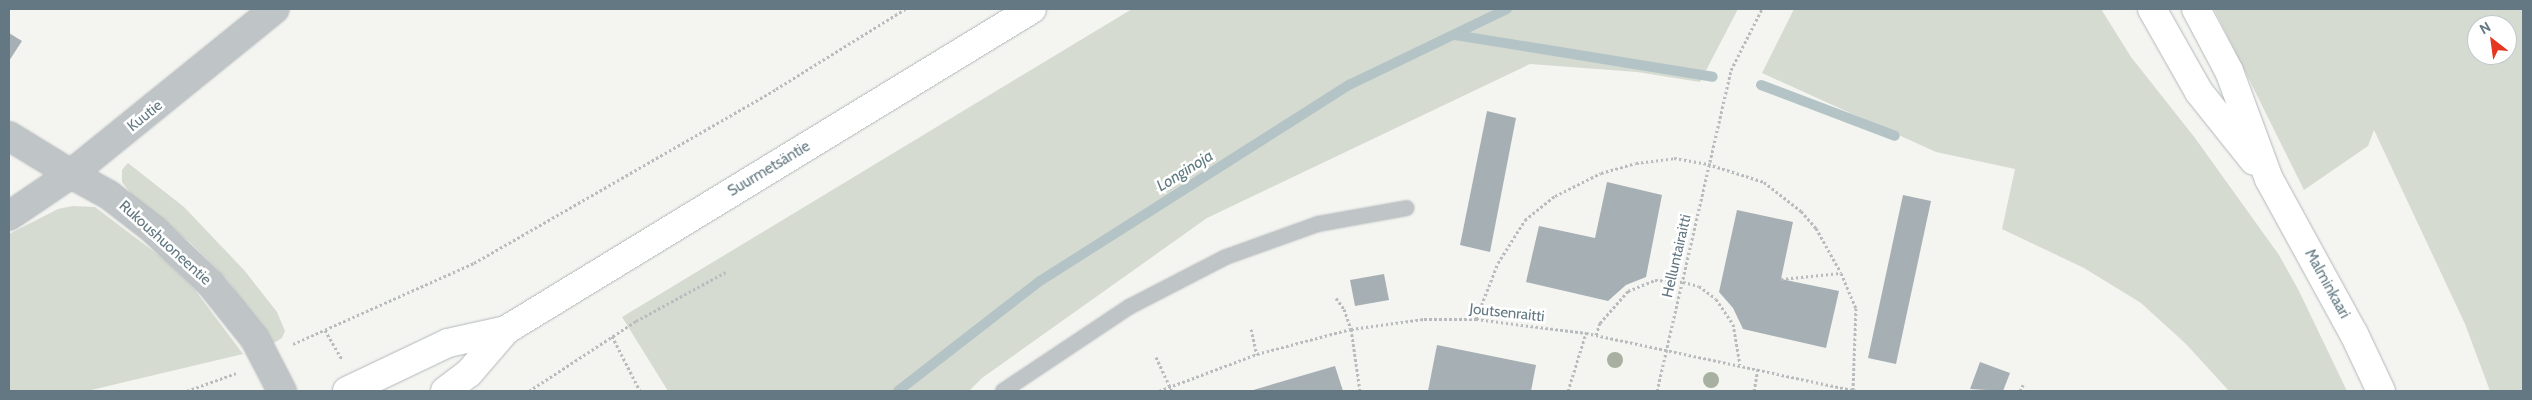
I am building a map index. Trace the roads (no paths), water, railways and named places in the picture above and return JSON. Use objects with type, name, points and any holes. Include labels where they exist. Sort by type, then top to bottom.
[{"type":"main road","name":"Suurmetsäntie","points":[[445,391],[469,373],[506,330],[1032,9]]},
{"type":"main road","name":"Malminkaari","points":[[2152,9],[2198,92],[2269,179]]},
{"type":"main road","name":"Malminkaari","points":[[2196,9],[2229,71],[2269,179],[2354,334],[2381,391]]},
{"type":"main road","name":"Suurmetsäntie","points":[[347,391],[448,343],[506,330]]},
{"type":"street","name":"Kuutie","points":[[9,216],[72,174],[275,9]]},
{"type":"street","name":"Rukoushuoneentie","points":[[9,136],[117,200],[153,229],[211,284],[255,339],[282,391]]},
{"type":"lane","points":[[1003,391],[1129,306],[1226,257],[1318,224],[1407,208]]},
{"type":"waterway","name":"Longinoja","points":[[898,391],[1040,281],[1351,84],[1507,9]]},
{"type":"waterway","points":[[1455,35],[1713,77]]},
{"type":"waterway","points":[[1761,85],[1895,136]]}]
